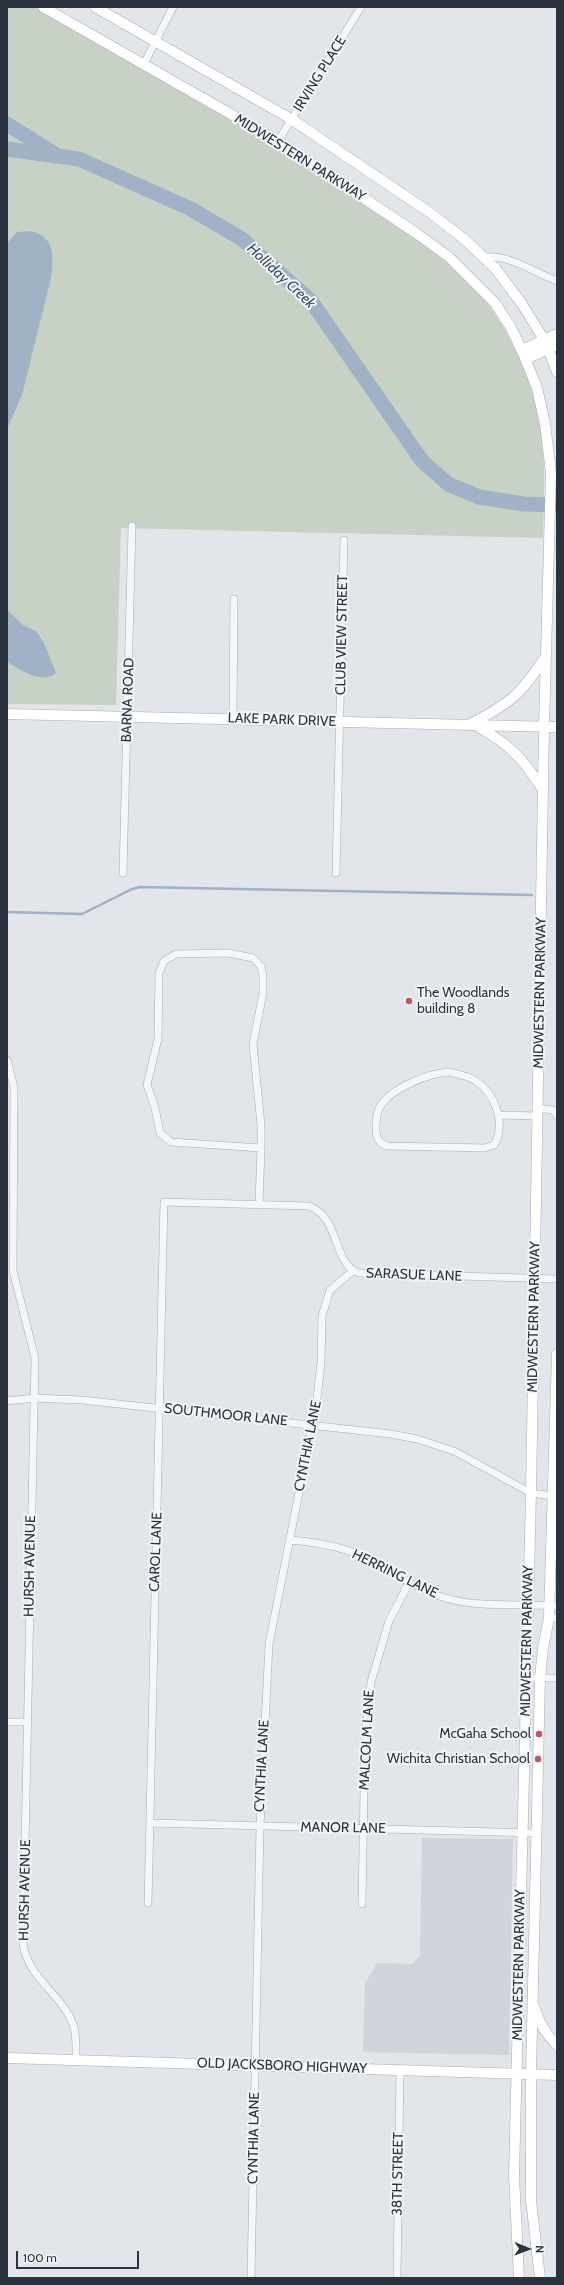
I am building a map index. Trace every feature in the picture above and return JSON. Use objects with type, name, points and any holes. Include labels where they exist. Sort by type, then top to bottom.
[{"type":"main road","name":"MIDWESTERN PARKWAY","points":[[43,7],[278,140],[449,257],[495,303],[524,355],[537,388],[545,424],[551,472],[544,727],[531,1493],[514,2175],[519,2278]]},
{"type":"main road","name":"MIDWESTERN PARKWAY","points":[[95,7],[291,119],[429,212],[484,257],[507,282],[550,345],[557,372]]},
{"type":"main road","points":[[524,355],[550,345],[557,334]]},
{"type":"main road","points":[[471,725],[505,705],[526,686],[546,656]]},
{"type":"main road","name":"LAKE PARK DRIVE","points":[[7,714],[557,727]]},
{"type":"main road","points":[[471,725],[508,745],[526,763],[543,790]]},
{"type":"main road","name":"MIDWESTERN PARKWAY","points":[[540,2278],[531,2200],[530,2074],[540,1678],[543,1648],[553,1618],[552,1496],[557,1354]]},
{"type":"main road","points":[[532,1997],[538,2020],[550,2040],[557,2045]]},
{"type":"main road","name":"OLD JACKSBORO HIGHWAY","points":[[7,2058],[557,2075]]},
{"type":"street","points":[[144,64],[174,7]]},
{"type":"street","name":"IRVING PLACE","points":[[278,140],[361,7]]},
{"type":"street","points":[[484,257],[496,256],[510,259],[557,281]]},
{"type":"street","name":"BARNA ROAD","points":[[123,874],[132,526]]},
{"type":"street","name":"CLUB VIEW STREET","points":[[336,873],[344,540]]},
{"type":"street","points":[[233,719],[234,599]]},
{"type":"street","points":[[259,1204],[261,1148],[261,1125],[253,1044],[263,993],[261,966],[253,958],[228,952],[176,954],[170,956],[164,961],[159,973],[158,1039],[147,1086],[155,1108],[160,1133],[171,1142],[261,1148]]},
{"type":"street","name":"HURSH AVENUE","points":[[7,1060],[14,1087],[13,1271],[18,1297],[33,1346],[34,1398],[26,1722],[23,1944],[29,1964],[40,1981],[66,2011],[73,2023],[76,2060]]},
{"type":"street","points":[[437,1072],[449,1072],[475,1080],[490,1094],[498,1115],[497,1139],[494,1145],[485,1148],[387,1146],[381,1143],[376,1132],[379,1106],[385,1099],[423,1076],[437,1072]]},
{"type":"street","points":[[498,1115],[553,1110],[557,1115]]},
{"type":"street","name":"SARASUE LANE","points":[[164,1202],[304,1205],[316,1209],[328,1221],[344,1260],[353,1271],[368,1274],[557,1279]]},
{"type":"street","name":"CAROL LANE","points":[[148,1903],[151,1823],[158,1408],[164,1202]]},
{"type":"street","name":"CYNTHIA LANE","points":[[251,2278],[260,1826],[269,1644],[320,1381],[322,1316],[325,1302],[330,1290],[353,1271]]},
{"type":"street","name":"SOUTHMOOR LANE","points":[[7,1401],[34,1398],[158,1408],[312,1424],[417,1439],[454,1451],[531,1493],[552,1496]]},
{"type":"street","name":"HERRING LANE","points":[[289,1540],[321,1543],[355,1553],[409,1583],[437,1596],[460,1602],[490,1606],[553,1606]]},
{"type":"street","name":"MALCOLM LANE","points":[[362,1904],[365,1735],[371,1682],[389,1621],[409,1583]]},
{"type":"street","points":[[526,1678],[557,1678]]},
{"type":"street","points":[[7,1722],[26,1722]]},
{"type":"street","name":"MANOR LANE","points":[[151,1823],[536,1833]]},
{"type":"street","name":"38TH STREET","points":[[396,2278],[400,2070]]},
{"type":"shaded area","points":[[422,1838],[513,1839],[509,2055],[363,2052],[365,1983],[377,1963],[412,1964],[420,1956]]},
{"type":"green space","points":[[7,7],[38,7],[211,107],[313,170],[394,223],[434,252],[470,284],[485,300],[510,339],[529,381],[536,403],[543,447],[543,538],[121,528],[116,705],[7,704]]},
{"type":"water","points":[[31,231],[45,238],[49,243],[53,263],[51,278],[22,395],[7,429],[7,243],[17,232]]},
{"type":"water","points":[[7,610],[23,625],[36,631],[44,643],[56,673],[50,676],[38,677],[7,662]]},
{"type":"waterway","points":[[7,124],[55,154]]},
{"type":"waterway","name":"Holliday Creek","points":[[7,149],[79,159],[191,209],[242,239],[311,301],[422,461],[448,484],[479,497],[524,504],[557,505]]},
{"type":"waterway","points":[[7,912],[82,914],[132,889],[140,887],[532,895]]},
{"type":"place","name":"The Woodlands building 8","points":[[409,1001]]},
{"type":"place","name":"McGaha School","points":[[539,1734]]},
{"type":"place","name":"Wichita Christian School","points":[[538,1759]]}]
